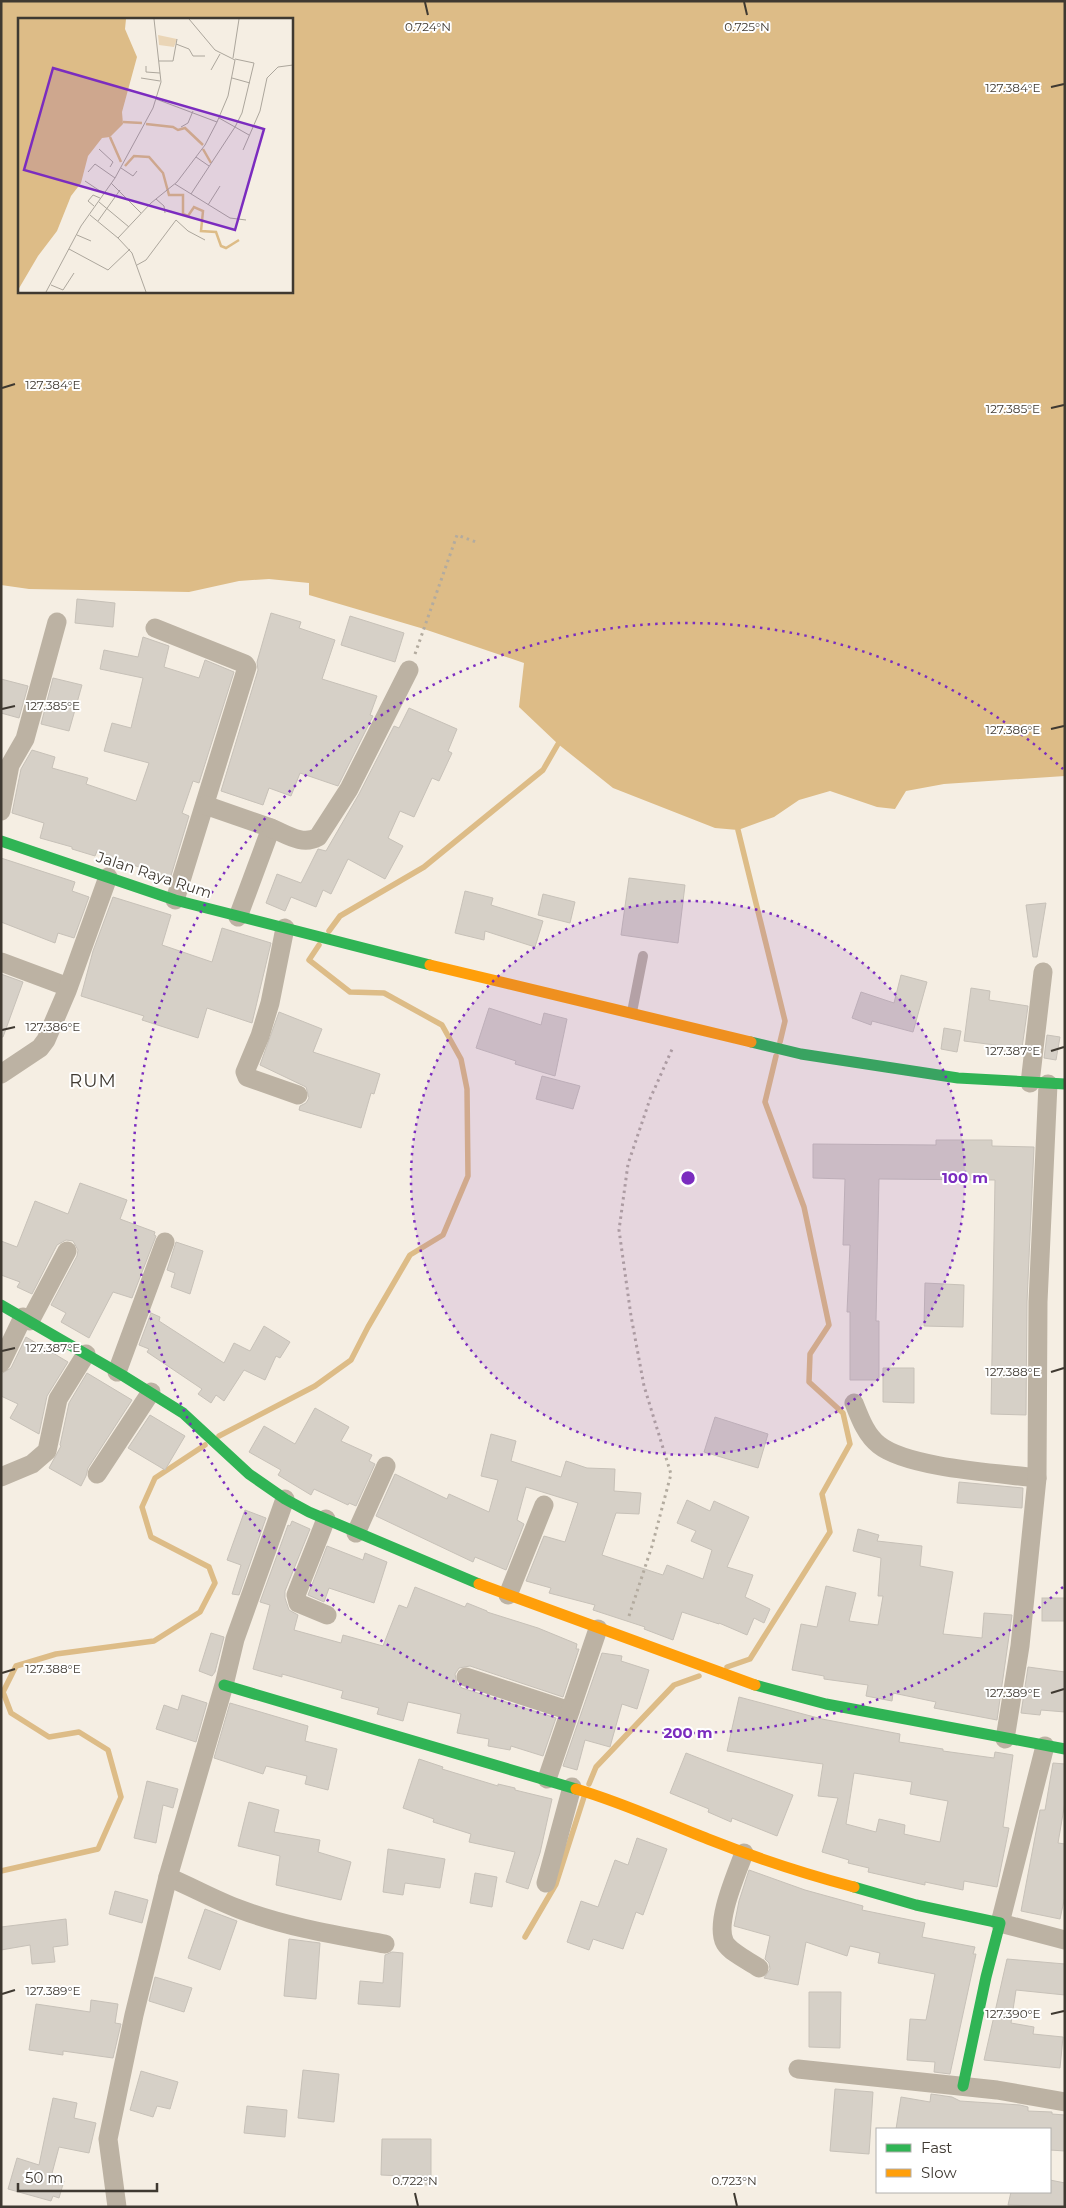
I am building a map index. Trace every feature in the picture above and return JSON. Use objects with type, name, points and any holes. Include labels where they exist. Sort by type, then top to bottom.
[{"type":"main road","name":"Jalan Raya Rum","points":[[1,841],[176,900],[238,917],[802,1054],[935,1075],[1048,1084]]},
{"type":"main road","points":[[1,1305],[151,1392],[183,1413],[231,1459],[284,1500],[326,1520],[508,1595],[705,1670],[742,1682],[826,1704],[1065,1749]]},
{"type":"main road","points":[[224,1685],[604,1797],[744,1853],[810,1875],[916,1905],[1000,1923],[962,2086]]},
{"type":"street","points":[[1,811],[10,765],[23,745],[57,622]]},
{"type":"street","points":[[155,628],[245,664],[247,667],[176,900]]},
{"type":"street","points":[[205,805],[302,841],[312,840],[321,833],[349,789],[409,670]]},
{"type":"street","points":[[238,917],[271,828]]},
{"type":"street","points":[[1,1074],[40,1048],[46,1040],[68,987],[108,877]]},
{"type":"street","points":[[292,930],[260,1036],[245,1072],[248,1076],[298,1095]]},
{"type":"street","points":[[1,962],[68,987]]},
{"type":"street","points":[[1005,1739],[1020,1646],[1036,1478],[1038,1302],[1048,1084],[1043,972]]},
{"type":"street","points":[[117,1372],[165,1242]]},
{"type":"street","points":[[1,1363],[67,1251]]},
{"type":"street","points":[[1,1478],[32,1464],[47,1451],[58,1400],[86,1354]]},
{"type":"street","points":[[97,1474],[151,1392]]},
{"type":"street","points":[[854,1403],[860,1419],[873,1439],[879,1445],[905,1458],[976,1471],[1036,1478]]},
{"type":"street","points":[[356,1532],[386,1466]]},
{"type":"street","points":[[118,2207],[108,2150],[109,2130],[168,1877],[244,1613],[284,1500]]},
{"type":"street","points":[[508,1595],[544,1505]]},
{"type":"street","points":[[326,1520],[296,1596],[298,1603],[327,1615]]},
{"type":"street","points":[[547,1779],[598,1629]]},
{"type":"street","points":[[466,1677],[570,1710]]},
{"type":"street","points":[[1045,1746],[1000,1923],[1065,1940]]},
{"type":"street","points":[[546,1883],[576,1788]]},
{"type":"street","points":[[744,1853],[725,1908],[723,1934],[725,1943],[732,1950],[759,1968]]},
{"type":"street","points":[[168,1877],[240,1909],[276,1921],[318,1932],[386,1944]]},
{"type":"street","points":[[798,2069],[962,2086],[1065,2102]]},
{"type":"lane","points":[[632,1012],[643,956]]},
{"type":"path","points":[[409,670],[457,535],[476,542]]},
{"type":"path","points":[[621,1638],[652,1546],[671,1474],[644,1386],[631,1316],[619,1230],[628,1164],[650,1099],[675,1044],[677,1023]]},
{"type":"shaded area","points":[[1,1],[1065,1],[1065,776],[944,784],[906,791],[895,809],[877,807],[830,791],[799,800],[774,817],[738,830],[715,828],[613,788],[558,744],[519,707],[524,663],[424,629],[309,595],[309,583],[269,579],[239,581],[189,592],[29,589],[1,585]]},
{"type":"building","points":[[77,599],[115,603],[113,627],[75,623]]},
{"type":"building","points":[[271,613],[301,622],[299,628],[335,640],[322,679],[377,696],[370,715],[373,716],[338,786],[300,773],[291,796],[269,788],[263,805],[221,791],[258,670],[257,662]]},
{"type":"building","points":[[350,616],[404,633],[395,662],[341,645]]},
{"type":"building","points":[[143,637],[169,646],[164,667],[199,678],[205,660],[234,672],[199,783],[193,781],[182,813],[189,816],[170,879],[97,851],[95,856],[40,838],[44,823],[12,813],[21,769],[32,750],[55,757],[52,768],[88,778],[86,784],[136,801],[149,763],[104,751],[112,723],[131,728],[143,678],[100,669],[104,650],[138,657]]},
{"type":"building","points":[[53,678],[82,685],[69,731],[41,724]]},
{"type":"building","points":[[1,679],[28,686],[19,718],[1,713]]},
{"type":"building","points":[[409,708],[457,729],[448,751],[452,753],[439,781],[432,778],[414,817],[400,811],[388,838],[403,846],[385,879],[348,859],[331,894],[323,890],[316,907],[291,897],[285,911],[266,903],[277,874],[301,883],[318,849],[326,851],[359,794],[394,726],[399,728]]},
{"type":"building","points":[[1,858],[75,882],[72,891],[89,897],[74,938],[58,933],[55,943],[1,922]]},
{"type":"building","points":[[629,878],[685,885],[678,943],[621,935]]},
{"type":"building","points":[[465,891],[493,898],[491,905],[543,921],[535,947],[485,931],[484,940],[455,933]]},
{"type":"building","points":[[543,894],[575,902],[570,923],[538,915]]},
{"type":"building","points":[[113,897],[171,915],[162,945],[212,962],[222,928],[271,943],[252,1023],[207,1008],[198,1038],[142,1020],[144,1016],[81,996],[93,951]]},
{"type":"building","points":[[1046,903],[1037,957],[1033,957],[1026,905]]},
{"type":"building","points":[[1,974],[23,982],[3,1037],[1,1037]]},
{"type":"building","points":[[901,975],[927,982],[913,1032],[872,1021],[871,1025],[852,1018],[861,992],[894,1003]]},
{"type":"building","points":[[971,988],[990,991],[989,1000],[1028,1006],[1021,1055],[1002,1051],[1003,1046],[964,1041]]},
{"type":"building","points":[[489,1008],[541,1025],[544,1013],[567,1019],[555,1076],[515,1064],[516,1061],[476,1048]]},
{"type":"building","points":[[279,1012],[322,1029],[313,1052],[380,1074],[374,1094],[371,1093],[361,1128],[299,1110],[300,1106],[306,1103],[309,1098],[306,1087],[260,1065]]},
{"type":"building","points":[[944,1028],[961,1031],[957,1052],[941,1049]]},
{"type":"building","points":[[1047,1035],[1060,1037],[1056,1060],[1044,1058]]},
{"type":"building","points":[[542,1076],[580,1086],[573,1109],[536,1099]]},
{"type":"building","points":[[936,1140],[992,1140],[992,1146],[1034,1147],[1027,1302],[1026,1415],[991,1414],[995,1180],[879,1179],[876,1321],[879,1321],[879,1380],[850,1380],[850,1312],[847,1312],[850,1245],[843,1245],[845,1179],[813,1178],[813,1144],[936,1145]]},
{"type":"building","points":[[80,1183],[127,1200],[120,1219],[155,1232],[154,1235],[156,1236],[132,1298],[113,1292],[89,1338],[61,1322],[66,1313],[51,1305],[77,1256],[78,1250],[73,1241],[66,1240],[57,1245],[32,1294],[17,1287],[20,1282],[1,1275],[1,1241],[17,1247],[35,1201],[68,1214]]},
{"type":"building","points":[[176,1242],[203,1251],[190,1294],[171,1287],[175,1273],[167,1270]]},
{"type":"building","points":[[925,1283],[964,1285],[963,1327],[924,1326]]},
{"type":"building","points":[[151,1313],[160,1317],[159,1321],[224,1363],[234,1343],[250,1351],[264,1326],[290,1342],[280,1358],[276,1356],[265,1380],[244,1370],[224,1401],[216,1395],[211,1403],[198,1394],[202,1389],[147,1352],[149,1349],[139,1345]]},
{"type":"building","points":[[26,1337],[68,1362],[47,1396],[39,1434],[10,1418],[18,1404],[1,1396],[1,1374],[11,1368]]},
{"type":"building","points":[[883,1368],[914,1368],[914,1403],[883,1402]]},
{"type":"building","points":[[87,1373],[132,1400],[88,1468],[81,1486],[49,1468],[61,1446],[69,1403]]},
{"type":"building","points":[[315,1408],[349,1427],[341,1441],[372,1455],[369,1461],[375,1464],[356,1506],[349,1503],[348,1505],[314,1489],[311,1495],[278,1475],[281,1470],[249,1452],[264,1426],[295,1444]]},
{"type":"building","points":[[150,1415],[185,1436],[165,1470],[128,1448]]},
{"type":"building","points":[[715,1417],[768,1434],[758,1468],[704,1452]]},
{"type":"building","points":[[491,1434],[516,1441],[511,1461],[561,1477],[566,1461],[587,1468],[615,1469],[614,1491],[641,1493],[639,1514],[616,1513],[602,1555],[663,1575],[667,1565],[703,1579],[712,1550],[691,1541],[696,1531],[677,1523],[687,1500],[710,1511],[714,1501],[749,1517],[727,1567],[753,1575],[745,1597],[770,1609],[764,1623],[754,1618],[747,1635],[719,1623],[682,1612],[673,1640],[644,1629],[645,1627],[593,1610],[595,1605],[549,1593],[551,1588],[526,1581],[544,1536],[565,1542],[578,1503],[526,1487],[517,1520],[524,1524],[506,1570],[475,1557],[473,1562],[376,1516],[395,1474],[447,1499],[449,1494],[489,1512],[498,1480],[481,1476]]},
{"type":"building","points":[[959,1482],[1023,1488],[1022,1508],[957,1503]]},
{"type":"building","points":[[245,1510],[266,1518],[239,1595],[232,1594],[241,1565],[227,1560]]},
{"type":"building","points":[[292,1521],[310,1529],[285,1591],[289,1610],[298,1615],[294,1630],[341,1643],[343,1635],[383,1646],[399,1605],[407,1608],[415,1587],[465,1607],[467,1603],[577,1644],[576,1649],[579,1649],[563,1697],[470,1666],[459,1668],[455,1674],[457,1684],[462,1688],[556,1718],[543,1756],[511,1746],[510,1750],[488,1746],[489,1739],[457,1733],[461,1714],[408,1702],[403,1721],[377,1714],[379,1708],[341,1698],[343,1691],[282,1674],[282,1677],[253,1669],[270,1605],[260,1602],[288,1525],[290,1526]]},
{"type":"building","points":[[858,1529],[879,1535],[877,1541],[922,1546],[920,1566],[953,1572],[943,1634],[982,1638],[984,1613],[1012,1615],[997,1720],[934,1708],[936,1702],[893,1693],[892,1701],[866,1696],[868,1685],[824,1679],[824,1676],[792,1670],[801,1624],[817,1627],[826,1586],[856,1593],[849,1621],[878,1625],[883,1596],[878,1596],[881,1558],[853,1551]]},
{"type":"building","points":[[327,1546],[363,1560],[365,1553],[387,1562],[374,1603],[329,1588],[324,1602],[308,1595]]},
{"type":"building","points":[[1042,1598],[1065,1598],[1065,1621],[1042,1621]]},
{"type":"building","points":[[211,1633],[224,1637],[215,1672],[212,1676],[199,1671]]},
{"type":"building","points":[[602,1653],[622,1656],[621,1661],[649,1670],[637,1709],[622,1704],[610,1747],[585,1740],[577,1770],[563,1766]]},
{"type":"building","points":[[1028,1667],[1065,1672],[1065,1712],[1041,1710],[1040,1715],[1021,1713]]},
{"type":"building","points":[[182,1695],[207,1703],[196,1742],[156,1729],[164,1705],[178,1710]]},
{"type":"building","points":[[739,1697],[822,1719],[900,1734],[899,1742],[943,1749],[943,1751],[994,1758],[995,1752],[1013,1755],[1003,1827],[1009,1828],[997,1887],[964,1881],[963,1890],[925,1882],[925,1885],[868,1872],[869,1868],[848,1863],[849,1860],[822,1852],[838,1798],[818,1796],[823,1764],[727,1751]],"holes":[[[854,1773],[912,1782],[910,1794],[948,1801],[940,1842],[904,1834],[905,1825],[879,1819],[876,1832],[846,1824]]]},
{"type":"building","points":[[230,1703],[308,1726],[305,1741],[337,1749],[328,1790],[305,1784],[307,1776],[266,1766],[263,1774],[214,1758]]},
{"type":"building","points":[[686,1753],[793,1795],[777,1836],[732,1818],[731,1822],[708,1812],[709,1809],[670,1793]]},
{"type":"building","points":[[419,1759],[443,1767],[442,1769],[498,1786],[498,1784],[515,1788],[515,1790],[552,1799],[540,1853],[528,1889],[506,1882],[515,1852],[469,1842],[471,1834],[433,1822],[434,1819],[403,1808]]},
{"type":"building","points":[[1053,1763],[1065,1764],[1065,1802],[1058,1843],[1065,1844],[1065,1896],[1060,1919],[1021,1911],[1040,1810],[1045,1810]]},
{"type":"building","points":[[147,1781],[178,1789],[173,1808],[163,1805],[156,1843],[134,1838]]},
{"type":"building","points":[[249,1802],[279,1810],[274,1832],[320,1840],[318,1852],[351,1862],[341,1900],[276,1885],[280,1856],[238,1846]]},
{"type":"building","points":[[637,1838],[667,1849],[643,1915],[636,1912],[623,1949],[593,1939],[589,1950],[567,1942],[581,1901],[598,1907],[615,1860],[628,1865]]},
{"type":"building","points":[[388,1849],[445,1859],[440,1888],[405,1883],[403,1895],[383,1892]]},
{"type":"building","points":[[749,1870],[805,1890],[863,1906],[862,1910],[925,1923],[922,1937],[975,1947],[973,1954],[976,1954],[950,2074],[934,2072],[935,2062],[907,2060],[910,2019],[926,2020],[935,1974],[878,1963],[880,1953],[850,1946],[847,1956],[806,1942],[798,1985],[764,1978],[770,1969],[769,1963],[765,1959],[770,1936],[734,1926],[739,1901]]},
{"type":"building","points":[[475,1873],[497,1877],[492,1907],[470,1903]]},
{"type":"building","points":[[115,1891],[148,1900],[142,1923],[109,1914]]},
{"type":"building","points":[[205,1909],[237,1921],[220,1970],[188,1958]]},
{"type":"building","points":[[66,1919],[68,1945],[53,1947],[55,1962],[32,1964],[30,1945],[1,1950],[1,1927]]},
{"type":"building","points":[[289,1939],[320,1943],[316,1999],[284,1996]]},
{"type":"building","points":[[392,1952],[403,1953],[400,2007],[358,2004],[360,1981],[383,1983],[385,1955]]},
{"type":"building","points":[[1007,1959],[1065,1964],[1065,1995],[1016,1990],[1011,2023],[1034,2027],[1033,2034],[1063,2037],[1060,2068],[984,2060]]},
{"type":"building","points":[[155,1977],[192,1988],[184,2012],[149,2001]]},
{"type":"building","points":[[809,1992],[841,1992],[840,2048],[809,2047]]},
{"type":"building","points":[[91,2000],[118,2004],[115,2023],[121,2024],[113,2058],[63,2051],[63,2055],[29,2050],[36,2004],[90,2012]]},
{"type":"building","points":[[303,2070],[339,2074],[334,2122],[298,2118]]},
{"type":"building","points":[[141,2071],[178,2082],[170,2109],[157,2106],[153,2117],[130,2110]]},
{"type":"building","points":[[835,2089],[873,2092],[869,2154],[830,2151]]},
{"type":"building","points":[[931,2094],[952,2097],[960,2101],[1020,2105],[1028,2107],[1028,2111],[1052,2112],[1052,2114],[1065,2115],[1065,2151],[1051,2150],[1051,2128],[896,2128],[901,2097],[930,2102]]},
{"type":"building","points":[[53,2098],[77,2103],[74,2118],[96,2123],[89,2153],[59,2147],[51,2177],[64,2181],[59,2198],[53,2196],[51,2201],[8,2189],[17,2158],[39,2165]]},
{"type":"building","points":[[247,2106],[287,2110],[285,2137],[244,2133]]},
{"type":"building","points":[[382,2139],[431,2139],[431,2185],[401,2184],[402,2176],[381,2175]]},
{"type":"building","points":[[1051,2180],[1065,2183],[1065,2207],[1008,2205],[1011,2193],[1051,2193]]},
{"type":"waterway","points":[[329,931],[340,916],[424,867],[543,770],[558,744]]},
{"type":"waterway","points":[[738,830],[785,1021],[780,1042]]},
{"type":"waterway","points":[[219,1436],[315,1386],[351,1360],[410,1255],[443,1235],[468,1176],[467,1089],[461,1059],[442,1025],[384,993],[350,992],[309,960],[319,945]]},
{"type":"waterway","points":[[727,1667],[750,1659],[830,1532],[822,1494],[850,1444],[843,1413],[809,1382],[810,1354],[829,1325],[804,1207],[765,1102],[776,1056]]},
{"type":"waterway","points":[[1,1871],[98,1849],[121,1797],[108,1750],[79,1732],[49,1737],[11,1713],[3,1692],[16,1666],[56,1654],[154,1641],[200,1612],[215,1583],[209,1567],[151,1537],[142,1507],[155,1478],[205,1445]]},
{"type":"waterway","points":[[589,1784],[596,1767],[674,1685],[699,1676]]},
{"type":"waterway","points":[[525,1937],[556,1884],[584,1797]]},
{"type":"traffic: fast","points":[[1,841],[175,900],[430,965]]},
{"type":"traffic: fast","points":[[751,1042],[801,1054],[958,1078],[1065,1084]]},
{"type":"traffic: fast","points":[[1,1305],[122,1375],[183,1413],[249,1474],[285,1499],[309,1512],[479,1584]]},
{"type":"traffic: fast","points":[[224,1685],[576,1789]]},
{"type":"traffic: fast","points":[[755,1685],[826,1704],[1065,1749]]},
{"type":"traffic: fast","points":[[854,1887],[916,1905],[1000,1923],[986,1977],[963,2086]]},
{"type":"traffic: slow","points":[[430,965],[751,1042]]},
{"type":"traffic: slow","points":[[479,1584],[755,1685]]},
{"type":"traffic: slow","points":[[576,1789],[626,1806],[762,1859],[854,1887]]},
{"type":"district","name":"RUM","points":[[93,1081]]}]
